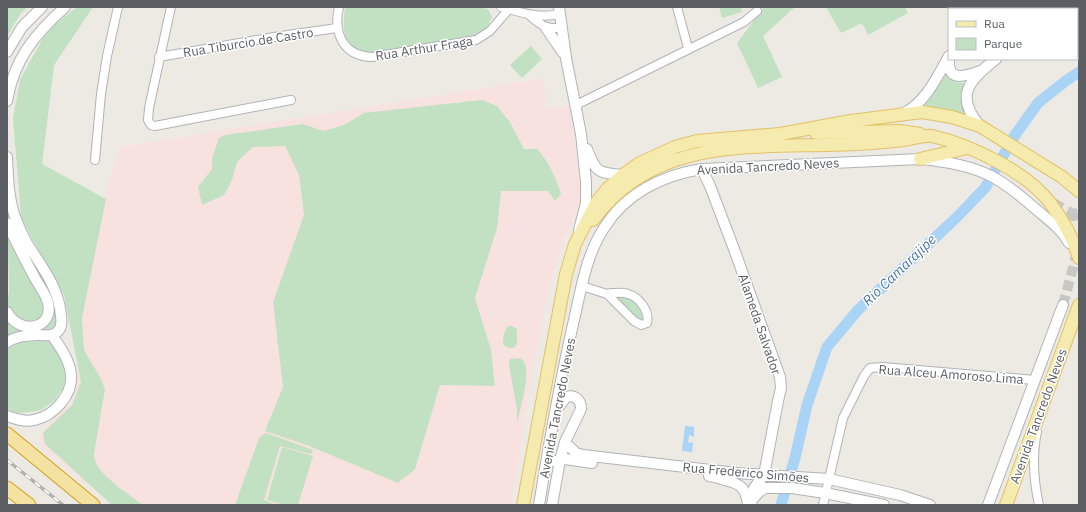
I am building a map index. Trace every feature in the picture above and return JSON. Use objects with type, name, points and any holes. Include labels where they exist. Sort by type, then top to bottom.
[{"type":"highway","points":[[7,425],[51,470]]},
{"type":"highway","points":[[7,434],[93,505]]},
{"type":"highway","points":[[7,488],[29,505]]},
{"type":"main road","name":"Avenida Tancredo Neves","points":[[523,505],[566,274],[575,244],[596,203],[607,189],[640,163],[675,147],[697,141],[780,134],[851,121],[922,112],[952,117],[983,128],[1062,177]]},
{"type":"main road","points":[[780,134],[900,131],[931,136]]},
{"type":"main road","name":"Avenida Tancredo Neves","points":[[575,244],[609,200],[625,186],[659,166],[681,157],[707,151],[738,148],[888,142],[931,136],[972,150],[1005,166],[1027,182],[1051,203],[1069,232],[1079,258]]},
{"type":"main road","points":[[920,159],[972,150]]},
{"type":"main road","points":[[1062,177],[1079,182]]},
{"type":"main road","points":[[1062,177],[1079,191]]},
{"type":"main road","name":"Avenida Tancredo Neves","points":[[1006,505],[1079,305]]},
{"type":"street","points":[[7,52],[22,27],[42,7]]},
{"type":"street","points":[[7,101],[12,79],[23,55],[38,34],[65,7]]},
{"type":"street","points":[[95,160],[101,94],[107,56],[118,7]]},
{"type":"street","points":[[171,7],[159,57],[148,115],[148,120],[151,125],[155,126],[291,100]]},
{"type":"street","points":[[337,28],[339,7]]},
{"type":"street","points":[[677,7],[688,48]]},
{"type":"street","name":"Rua Arthur Fraga","points":[[337,28],[341,40],[348,49],[363,57],[372,57],[476,40],[490,31],[505,8],[541,16],[559,10]]},
{"type":"street","points":[[680,18],[686,9]]},
{"type":"street","points":[[559,10],[566,58],[581,134],[587,195],[575,244]]},
{"type":"street","points":[[576,105],[688,48],[744,22],[757,11]]},
{"type":"street","name":"Rua Arthur Fraga","points":[[528,14],[546,28]]},
{"type":"street","points":[[546,28],[554,29],[562,27]]},
{"type":"street","name":"Rua Tiburcio de Castro","points":[[159,57],[274,37],[337,28]]},
{"type":"street","points":[[546,28],[558,43],[566,58]]},
{"type":"street","points":[[900,115],[910,110],[920,101],[933,84],[948,60]]},
{"type":"street","points":[[949,60],[951,72],[955,76],[961,77],[982,70]]},
{"type":"street","points":[[983,128],[971,116],[966,100],[971,82],[982,70],[995,60]]},
{"type":"street","points":[[581,134],[592,164],[596,169],[608,175],[623,175]]},
{"type":"street","points":[[7,157],[9,193],[14,214],[26,240],[47,274],[61,306],[62,325],[57,332],[52,335],[23,336],[7,342]]},
{"type":"street","name":"Avenida Tancredo Neves","points":[[539,505],[566,356],[582,286],[597,240],[608,222],[624,203],[653,184],[672,176],[702,169],[920,159],[940,160],[968,167],[990,176],[1011,189],[1063,233],[1079,262]]},
{"type":"street","name":"Alameda Salvador","points":[[702,169],[710,186],[780,377],[778,401],[764,475],[754,488],[750,503]]},
{"type":"street","points":[[7,223],[18,249],[48,301],[50,313],[46,320],[30,327],[16,324],[7,312]]},
{"type":"street","points":[[582,286],[607,294],[639,325],[644,325],[647,323],[647,315],[640,301],[626,293],[618,292],[607,294]]},
{"type":"street","name":"Avenida Tancredo Neves","points":[[988,505],[1062,305]]},
{"type":"street","points":[[7,416],[21,421],[34,420],[46,416],[56,409],[65,398],[70,385],[71,375],[64,354],[52,335]]},
{"type":"street","name":"Rua Alceu Amoroso Lima","points":[[823,505],[843,418],[864,376],[870,368],[883,367],[1035,380]]},
{"type":"street","points":[[552,505],[560,460],[565,442],[581,410],[581,405],[575,396],[566,397],[556,411]]},
{"type":"street","points":[[1039,505],[1035,460],[1036,438],[1042,408]]},
{"type":"street","name":"Rua Frederico Simões","points":[[565,442],[576,453],[583,455],[736,473],[829,479],[900,496],[930,505]]},
{"type":"street","name":"Rua Frederico Simões","points":[[546,462],[565,459],[714,477],[739,485],[750,503],[759,492],[765,488],[806,490],[884,505]]},
{"type":"street","points":[[633,468],[655,464]]},
{"type":"street","points":[[714,477],[736,473]]},
{"type":"shaded area","points":[[544,78],[545,109],[569,105],[582,196],[551,279],[534,362],[511,505],[112,505],[39,445],[41,434],[51,421],[71,403],[78,384],[77,355],[70,305],[120,147]]},
{"type":"green space","points":[[7,7],[28,7],[21,13],[7,36]]},
{"type":"green space","points":[[77,7],[93,7],[54,65],[42,164],[106,199],[82,318],[84,350],[100,377],[105,389],[94,456],[96,463],[104,474],[117,486],[143,505],[112,505],[45,444],[43,433],[72,405],[81,382],[64,295],[21,216],[13,118],[20,80],[43,38],[57,23]]},
{"type":"green space","points":[[345,7],[479,7],[488,9],[492,17],[485,31],[474,38],[367,54],[353,46],[348,41],[344,30]]},
{"type":"green space","points":[[719,7],[741,7],[742,12],[722,18]]},
{"type":"green space","points":[[764,7],[795,7],[763,36],[782,77],[758,88],[737,43]]},
{"type":"green space","points":[[826,7],[905,7],[908,13],[868,35],[862,23],[841,33]]},
{"type":"green space","points":[[531,46],[542,59],[522,78],[510,65]]},
{"type":"green space","points":[[946,75],[955,82],[966,83],[963,104],[965,114],[932,109],[921,109]]},
{"type":"green space","points":[[482,100],[497,106],[510,122],[524,149],[537,149],[552,170],[561,194],[555,201],[548,191],[501,191],[497,228],[475,298],[491,350],[495,386],[440,385],[415,469],[398,483],[309,446],[265,431],[283,387],[273,302],[304,215],[299,175],[285,146],[253,147],[237,162],[232,180],[224,195],[202,205],[198,187],[212,169],[212,158],[219,138],[225,135],[303,124],[323,131],[344,125],[364,113]]},
{"type":"green space","points":[[7,211],[47,284],[55,306],[67,371],[63,388],[54,401],[41,410],[30,412],[17,413],[7,409],[7,303],[9,291]]},
{"type":"green space","points":[[610,295],[623,296],[634,300],[642,308],[645,321],[638,321]]},
{"type":"green space","points":[[508,326],[512,326],[517,329],[517,343],[514,348],[509,348],[503,345],[505,330]]},
{"type":"green space","points":[[519,358],[525,363],[526,376],[524,393],[517,423],[517,409],[509,365],[510,359]]},
{"type":"green space","points":[[266,433],[313,450],[311,454],[280,446],[264,500],[277,505],[235,505],[259,438]]},
{"type":"green space","points":[[282,447],[313,456],[298,505],[284,505],[267,500]]},
{"type":"water","points":[[685,426],[694,427],[694,437],[689,435],[688,443],[693,442],[692,452],[682,451]]},
{"type":"waterway","name":"Rio Camarajipe","points":[[781,505],[795,458],[807,405],[827,347],[858,310],[956,218],[985,188],[1015,135],[1038,103],[1079,72]]},
{"type":"tunnel","points":[[1051,203],[1073,215],[1079,214]]},
{"type":"tunnel","points":[[1063,305],[1078,249]]},
{"type":"railway","points":[[7,460],[63,505]]}]
